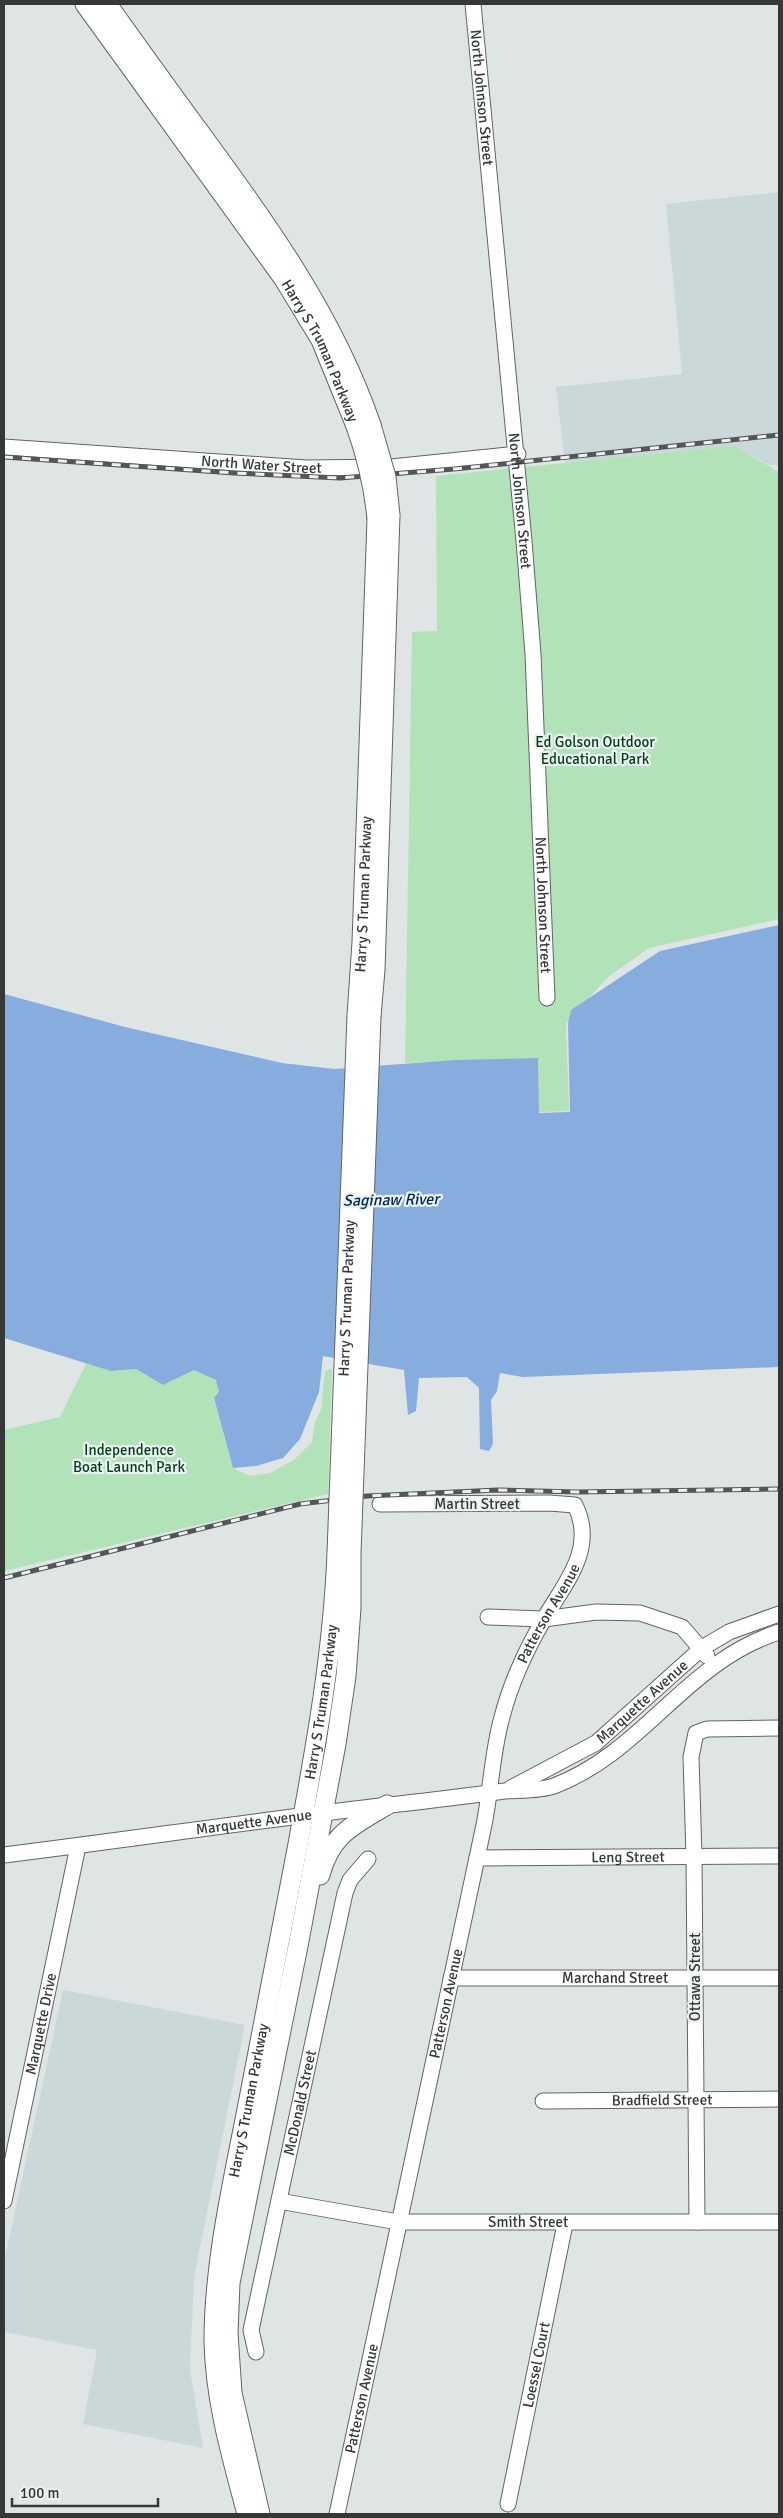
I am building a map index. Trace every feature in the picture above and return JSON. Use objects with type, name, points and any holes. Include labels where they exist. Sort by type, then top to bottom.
[{"type":"main road","name":"Harry S Truman Parkway","points":[[85,4],[284,279],[321,340],[364,425]]},
{"type":"main road","name":"Harry S Truman Parkway","points":[[107,4],[256,209],[306,284],[349,367],[364,425],[375,495],[383,517],[362,942],[364,1016],[344,1553],[332,1646],[303,1815],[239,2156],[218,2276],[215,2304],[214,2344],[220,2400],[246,2514]]},
{"type":"main road","name":"Harry S Truman Parkway","points":[[260,2514],[232,2393],[228,2333],[230,2283],[304,1916],[346,1676],[351,1608],[344,1553]]},
{"type":"main road","points":[[304,1916],[334,1843],[347,1829],[387,1806]]},
{"type":"street","name":"North Johnson Street","points":[[473,4],[491,206],[518,454],[533,654],[547,998]]},
{"type":"street","name":"North Water Street","points":[[4,447],[315,468],[392,467],[518,454]]},
{"type":"street","name":"Martin Street","points":[[380,1504],[549,1503],[575,1505]]},
{"type":"street","name":"Patterson Avenue","points":[[337,2514],[477,1858],[497,1792],[501,1718],[516,1674],[544,1618],[572,1576],[582,1537],[581,1518],[575,1505]]},
{"type":"street","points":[[488,1617],[544,1618],[596,1612],[640,1613],[682,1627],[702,1648],[714,1665]]},
{"type":"street","name":"Marquette Avenue","points":[[497,1792],[596,1744],[702,1648],[729,1632],[779,1614]]},
{"type":"street","name":"Marquette Avenue","points":[[4,1855],[303,1815],[552,1787],[593,1767],[635,1736],[682,1689],[714,1665],[739,1648],[779,1632]]},
{"type":"street","name":"Ottawa Street","points":[[697,2222],[694,1856],[691,1757],[696,1733],[719,1728],[779,1728]]},
{"type":"street","name":"Marquette Drive","points":[[4,2201],[78,1846]]},
{"type":"street","name":"Leng Street","points":[[477,1858],[779,1856]]},
{"type":"street","name":"McDonald Street","points":[[256,2352],[250,2330],[345,1893],[350,1880],[368,1860]]},
{"type":"street","name":"Marchand Street","points":[[451,1978],[779,1978]]},
{"type":"street","name":"Bradfield Street","points":[[543,2101],[779,2099]]},
{"type":"street","name":"Smith Street","points":[[279,2201],[398,2222],[565,2224],[779,2222]]},
{"type":"street","name":"Loessel Court","points":[[508,2504],[565,2224]]},
{"type":"shaded area","points":[[779,192],[779,465],[769,465],[735,446],[565,463],[556,387],[682,374],[666,204]]},
{"type":"shaded area","points":[[63,1990],[245,2025],[194,2277],[190,2370],[203,2448],[83,2424],[97,2350],[4,2332],[4,2262]]},
{"type":"green space","name":"Ed Golson Outdoor Educational Park","points":[[735,446],[779,472],[779,919],[649,948],[608,977],[566,1024],[569,1111],[539,1112],[538,1058],[405,1063],[412,632],[437,631],[436,476]]},
{"type":"green space","name":"Independence Boat Launch Park","points":[[87,1362],[111,1371],[136,1369],[163,1385],[194,1370],[216,1380],[220,1392],[214,1399],[233,1468],[249,1476],[270,1473],[294,1460],[312,1442],[315,1422],[321,1410],[325,1371],[332,1369],[328,1494],[4,1571],[4,1430],[60,1417]]},
{"type":"water","name":"Saginaw River","points":[[779,925],[779,1367],[523,1377],[500,1373],[497,1391],[491,1400],[493,1444],[489,1451],[480,1449],[479,1388],[467,1377],[419,1378],[416,1411],[408,1415],[404,1370],[323,1356],[319,1392],[300,1439],[283,1458],[256,1466],[233,1468],[214,1398],[219,1392],[216,1380],[194,1370],[163,1385],[136,1369],[111,1371],[4,1338],[4,994],[125,1027],[282,1063],[334,1069],[456,1060],[538,1058],[539,1113],[570,1112],[568,1024],[571,1010],[660,951]]},
{"type":"railway","points":[[4,457],[234,473],[340,478],[454,469],[779,435]]},
{"type":"railway","points":[[4,1578],[300,1504],[367,1496],[498,1490],[577,1492],[779,1489]]}]
